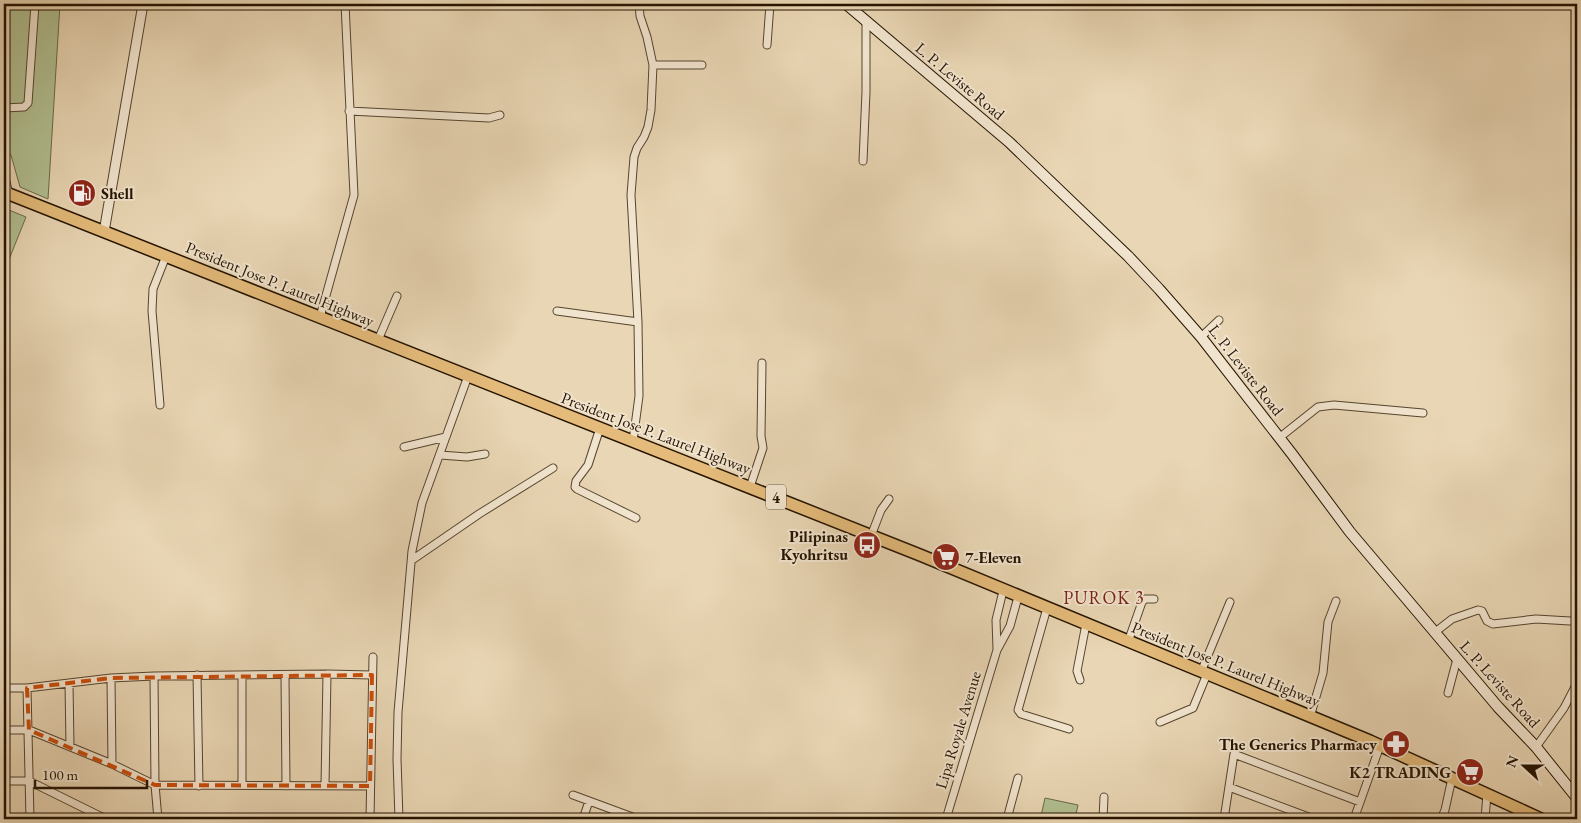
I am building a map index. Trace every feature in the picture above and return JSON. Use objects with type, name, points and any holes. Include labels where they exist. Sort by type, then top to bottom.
[{"type":"highway","name":"President Jose P. Laurel Highway","points":[[7,194],[871,536],[1380,746],[1539,819]]},
{"type":"main road","name":"L. P. Leviste Road","points":[[846,4],[1009,142],[1160,289],[1201,338],[1350,532],[1498,707],[1536,747],[1577,798]]},
{"type":"street","points":[[4,108],[24,107],[28,103],[35,4]]},
{"type":"street","points":[[104,232],[143,4]]},
{"type":"street","points":[[320,317],[354,195],[345,4]]},
{"type":"street","points":[[633,441],[639,396],[638,322],[631,195],[634,157],[648,127],[651,110],[653,65],[640,16],[639,4]]},
{"type":"street","points":[[767,45],[770,4]]},
{"type":"street","points":[[862,161],[866,92],[866,20]]},
{"type":"street","points":[[653,65],[702,65]]},
{"type":"street","points":[[349,112],[489,118],[500,115]]},
{"type":"street","points":[[4,174],[7,194]]},
{"type":"street","points":[[160,405],[152,311],[153,290],[166,256]]},
{"type":"street","points":[[378,340],[397,296]]},
{"type":"street","points":[[557,310],[638,322]]},
{"type":"street","points":[[1201,338],[1219,320]]},
{"type":"street","points":[[750,487],[763,446],[761,436],[762,363]]},
{"type":"street","points":[[399,819],[398,712],[412,560],[422,503],[468,376]]},
{"type":"street","points":[[1279,438],[1312,411],[1322,406],[1334,405],[1423,413]]},
{"type":"street","points":[[600,428],[588,465],[576,481],[575,487],[577,490],[636,518]]},
{"type":"street","points":[[404,447],[446,437]]},
{"type":"street","points":[[440,455],[467,457],[484,454]]},
{"type":"street","points":[[412,560],[479,514],[553,468]]},
{"type":"street","points":[[871,536],[880,510],[889,499]]},
{"type":"street","name":"Lipa Royale Avenue","points":[[997,650],[996,620],[1003,591]]},
{"type":"street","name":"Lipa Royale Avenue","points":[[946,819],[997,650],[1010,626],[1018,597]]},
{"type":"street","points":[[1128,642],[1142,602],[1145,599],[1154,598]]},
{"type":"street","points":[[1310,717],[1323,673],[1328,622],[1336,601]]},
{"type":"street","points":[[1160,722],[1193,708],[1230,602]]},
{"type":"street","points":[[1047,608],[1018,710],[1021,714],[1069,730]]},
{"type":"street","points":[[1434,633],[1458,616],[1478,610],[1482,611],[1487,621],[1493,624],[1536,619],[1570,621]]},
{"type":"street","points":[[1080,680],[1076,671],[1086,624]]},
{"type":"street","points":[[370,819],[373,657]]},
{"type":"street","points":[[1448,693],[1457,659]]},
{"type":"street","points":[[324,786],[327,674]]},
{"type":"street","points":[[197,675],[199,786]]},
{"type":"street","points":[[285,675],[286,786]]},
{"type":"street","points":[[4,688],[27,688],[110,678],[154,676],[372,675]]},
{"type":"street","points":[[154,676],[155,785],[158,819]]},
{"type":"street","points":[[242,676],[242,786]]},
{"type":"street","points":[[110,678],[112,764]]},
{"type":"street","points":[[69,683],[70,746]]},
{"type":"street","points":[[1536,747],[1564,708],[1577,683]]},
{"type":"street","points":[[27,688],[30,819]]},
{"type":"street","points":[[4,730],[29,730],[112,764],[155,785],[370,786]]},
{"type":"street","points":[[1354,819],[1380,746]]},
{"type":"street","points":[[1224,819],[1234,754],[1360,802]]},
{"type":"street","points":[[1007,819],[1018,778]]},
{"type":"street","points":[[1441,819],[1445,810],[1452,778]]},
{"type":"street","points":[[4,780],[29,781],[106,819]]},
{"type":"street","points":[[1229,788],[1314,819]]},
{"type":"street","points":[[1485,819],[1487,794]]},
{"type":"street","points":[[573,795],[630,818],[638,819]]},
{"type":"street","points":[[1103,819],[1104,797]]},
{"type":"street","points":[[583,819],[589,801]]},
{"type":"highlighted area","points":[[372,675],[370,786],[155,785],[29,730],[27,688],[111,678]]},
{"type":"green space","points":[[4,4],[60,4],[48,199],[20,187],[11,155],[4,152]]},
{"type":"green space","points":[[4,208],[26,217],[4,272]]},
{"type":"green space","points":[[1045,798],[1078,805],[1075,819],[1041,816]]},
{"type":"place","name":"Shell","points":[[82,193]]},
{"type":"place","name":"Pilipinas Kyohritsu","points":[[867,545]]},
{"type":"place","name":"7-Eleven","points":[[946,557]]},
{"type":"place","name":"The Generics Pharmacy","points":[[1396,744]]},
{"type":"place","name":"K2 TRADING","points":[[1470,772]]},
{"type":"district","name":"PUROK 3","points":[[1104,597]]}]
